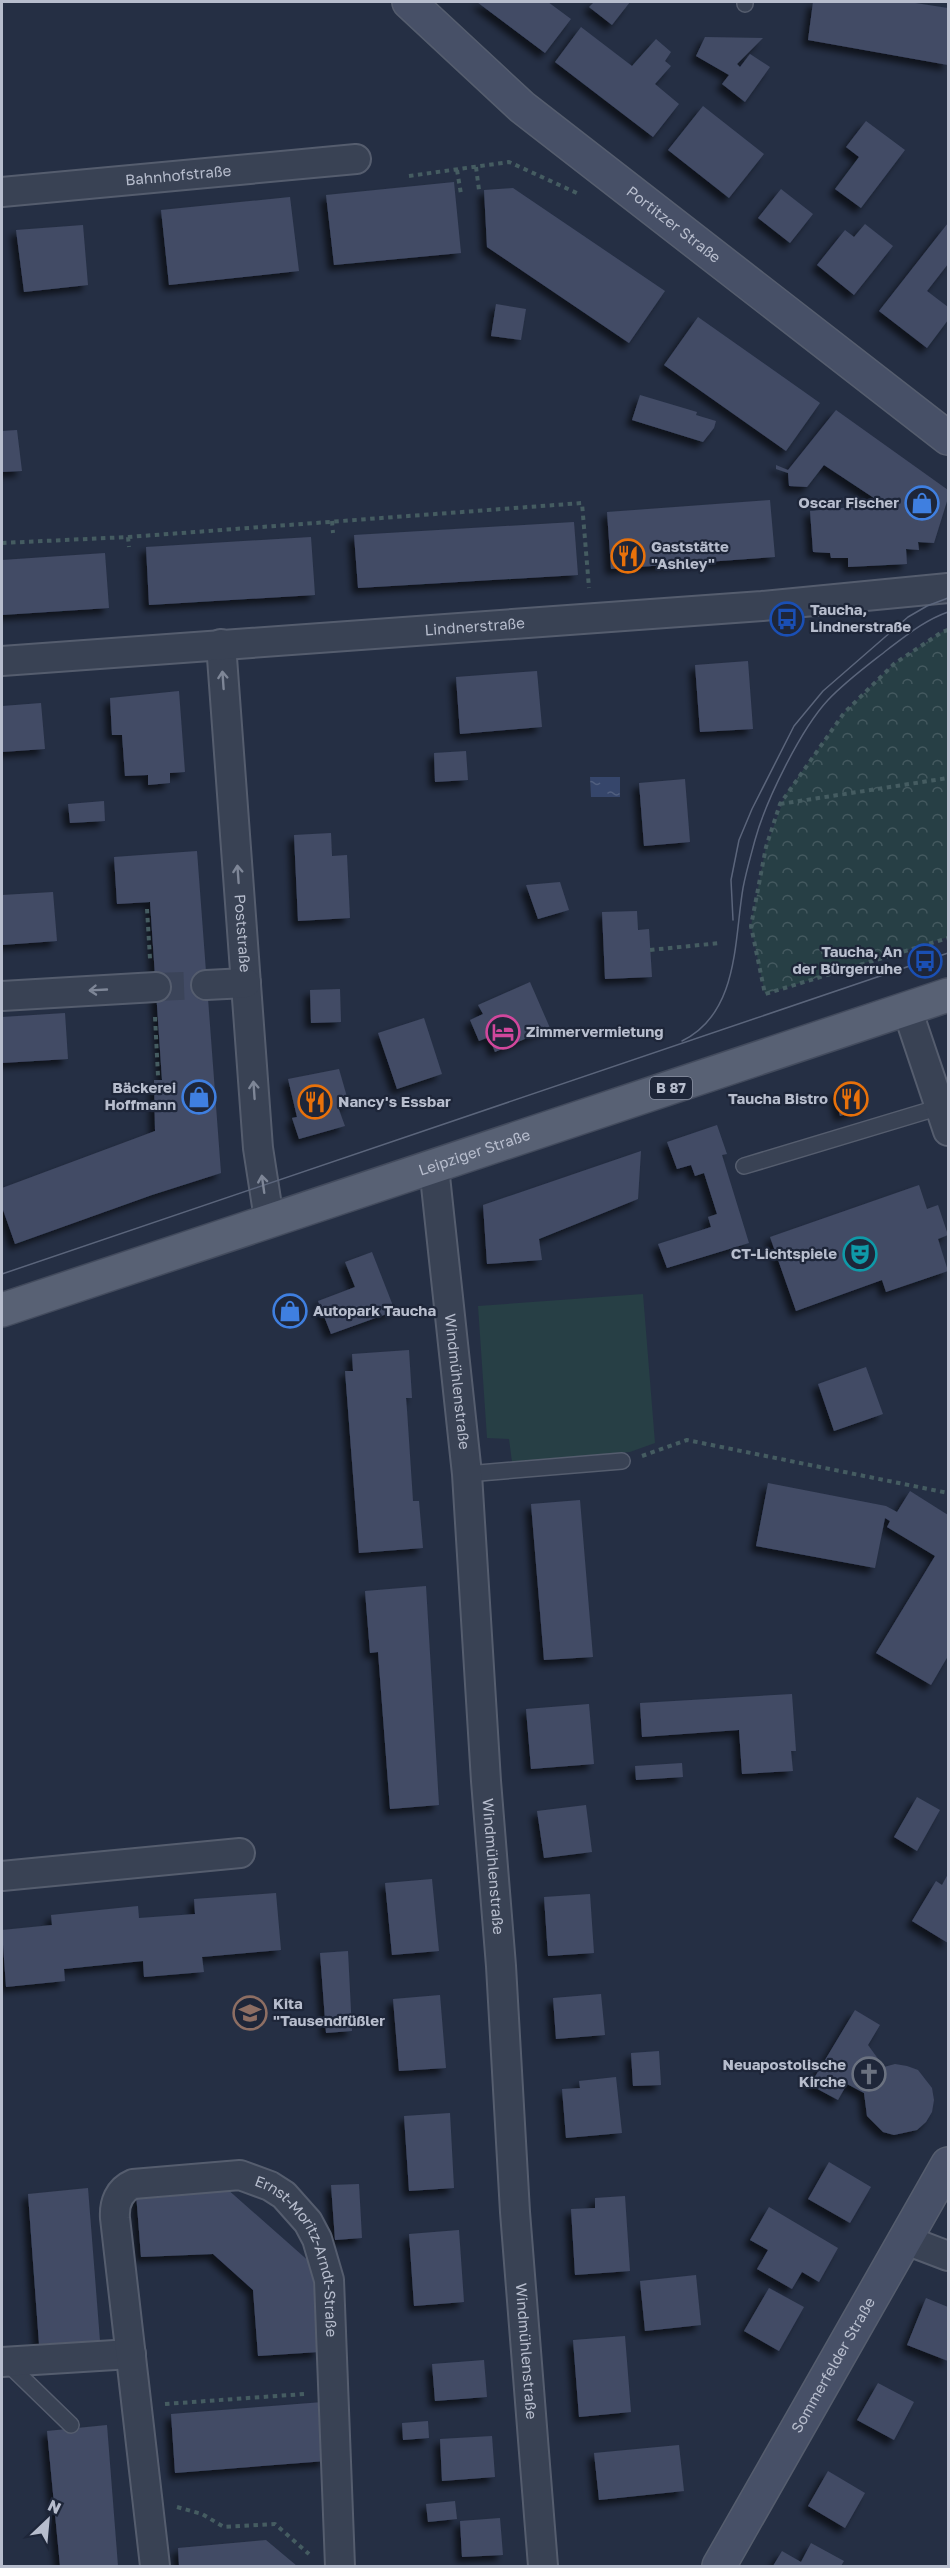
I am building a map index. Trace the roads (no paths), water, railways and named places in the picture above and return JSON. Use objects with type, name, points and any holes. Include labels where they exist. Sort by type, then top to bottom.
[{"type":"main road","name":"Portitzer Straße","points":[[409,2],[522,107],[948,438]]},
{"type":"main road","name":"Leipziger Straße","points":[[2,1310],[948,994]]},
{"type":"main road","name":"Sommerfelder Straße","points":[[719,2566],[948,2164]]},
{"type":"street","name":"Bahnhofstraße","points":[[2,192],[356,159]]},
{"type":"street","name":"Lindnerstraße","points":[[2,661],[762,606],[948,588]]},
{"type":"street","name":"Poststraße","points":[[221,644],[259,1157],[269,1220]]},
{"type":"street","points":[[206,985],[246,983]]},
{"type":"street","points":[[2,996],[154,988]]},
{"type":"street","points":[[907,1009],[944,1119]]},
{"type":"street","name":"Windmühlenstraße","points":[[434,1167],[467,1474],[486,1781],[501,1966],[515,2212],[543,2566]]},
{"type":"street","points":[[2,1876],[240,1853]]},
{"type":"street","name":"Ernst-Moritz-Arndt-Straße","points":[[155,2566],[114,2212],[120,2194],[135,2183],[240,2175],[270,2186],[284,2195],[308,2222],[317,2239],[329,2280],[332,2392],[328,2563]]},
{"type":"street","points":[[906,2240],[948,2256]]},
{"type":"street","points":[[4,2362],[131,2354]]},
{"type":"lane","points":[[744,1166],[944,1119]]},
{"type":"lane","points":[[467,1474],[622,1461]]},
{"type":"lane","points":[[4,2362],[71,2425]]},
{"type":"water","points":[[590,777],[620,777],[620,797],[591,797]]},
{"type":"tunnel","points":[[156,987],[206,985]]},
{"type":"tram line","points":[[733,920],[731,880],[739,840],[794,726],[823,691],[908,617],[948,598]]},
{"type":"tram line","points":[[682,1041],[701,1029],[714,1013],[724,994],[731,974],[743,888],[755,840],[767,805],[807,728],[842,686],[916,628],[948,612]]},
{"type":"tram line","points":[[2,1274],[948,953]]},
{"type":"place","name":"Oscar Fischer","points":[[922,503]]},
{"type":"place","name":"Gaststätte \"Ashley\"","points":[[628,556]]},
{"type":"place","name":"Taucha, Lindnerstraße","points":[[787,619]]},
{"type":"place","name":"Taucha, An der Bürgerruhe","points":[[925,961]]},
{"type":"place","name":"Zimmervermietung","points":[[503,1032]]},
{"type":"place","name":"Bäckerei Hoffmann","points":[[199,1097]]},
{"type":"place","name":"Taucha Bistro","points":[[851,1099]]},
{"type":"place","name":"Nancy's Essbar","points":[[315,1102]]},
{"type":"place","name":"CT-Lichtspiele","points":[[860,1254]]},
{"type":"place","name":"Autopark Taucha","points":[[290,1311]]},
{"type":"place","name":"Kita \"Tausendfüßler","points":[[250,2013]]},
{"type":"place","name":"Neuapostolische Kirche","points":[[869,2074]]}]
